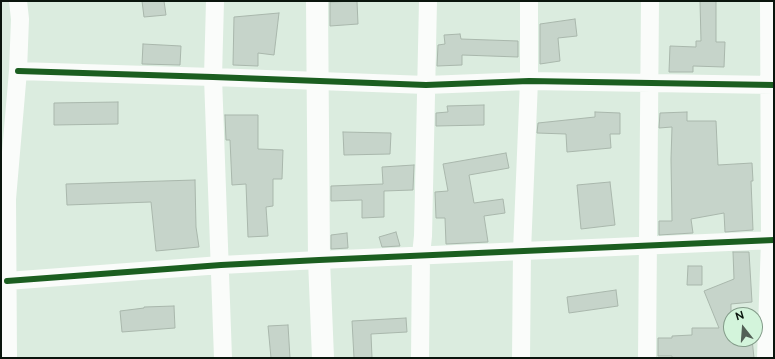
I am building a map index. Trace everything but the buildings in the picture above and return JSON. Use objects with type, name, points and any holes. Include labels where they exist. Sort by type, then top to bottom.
[{"type":"street","points":[[8,358],[7,199],[18,71],[20,19],[18,1]]},
{"type":"street","points":[[215,1],[213,77],[221,265],[223,358]]},
{"type":"street","points":[[318,1],[319,260],[323,358]]},
{"type":"street","points":[[420,358],[421,255],[423,236],[428,1]]},
{"type":"street","points":[[521,358],[522,251],[529,81],[529,1]]},
{"type":"street","points":[[647,358],[648,84],[650,1]]},
{"type":"street","points":[[766,358],[772,240],[769,1]]},
{"type":"street","points":[[18,71],[426,85],[529,81],[771,85]]},
{"type":"street","points":[[7,281],[221,265],[772,240]]},
{"type":"cycle path","points":[[18,71],[426,85],[529,81],[774,85]]},
{"type":"cycle path","points":[[7,281],[221,265],[774,240]]}]
